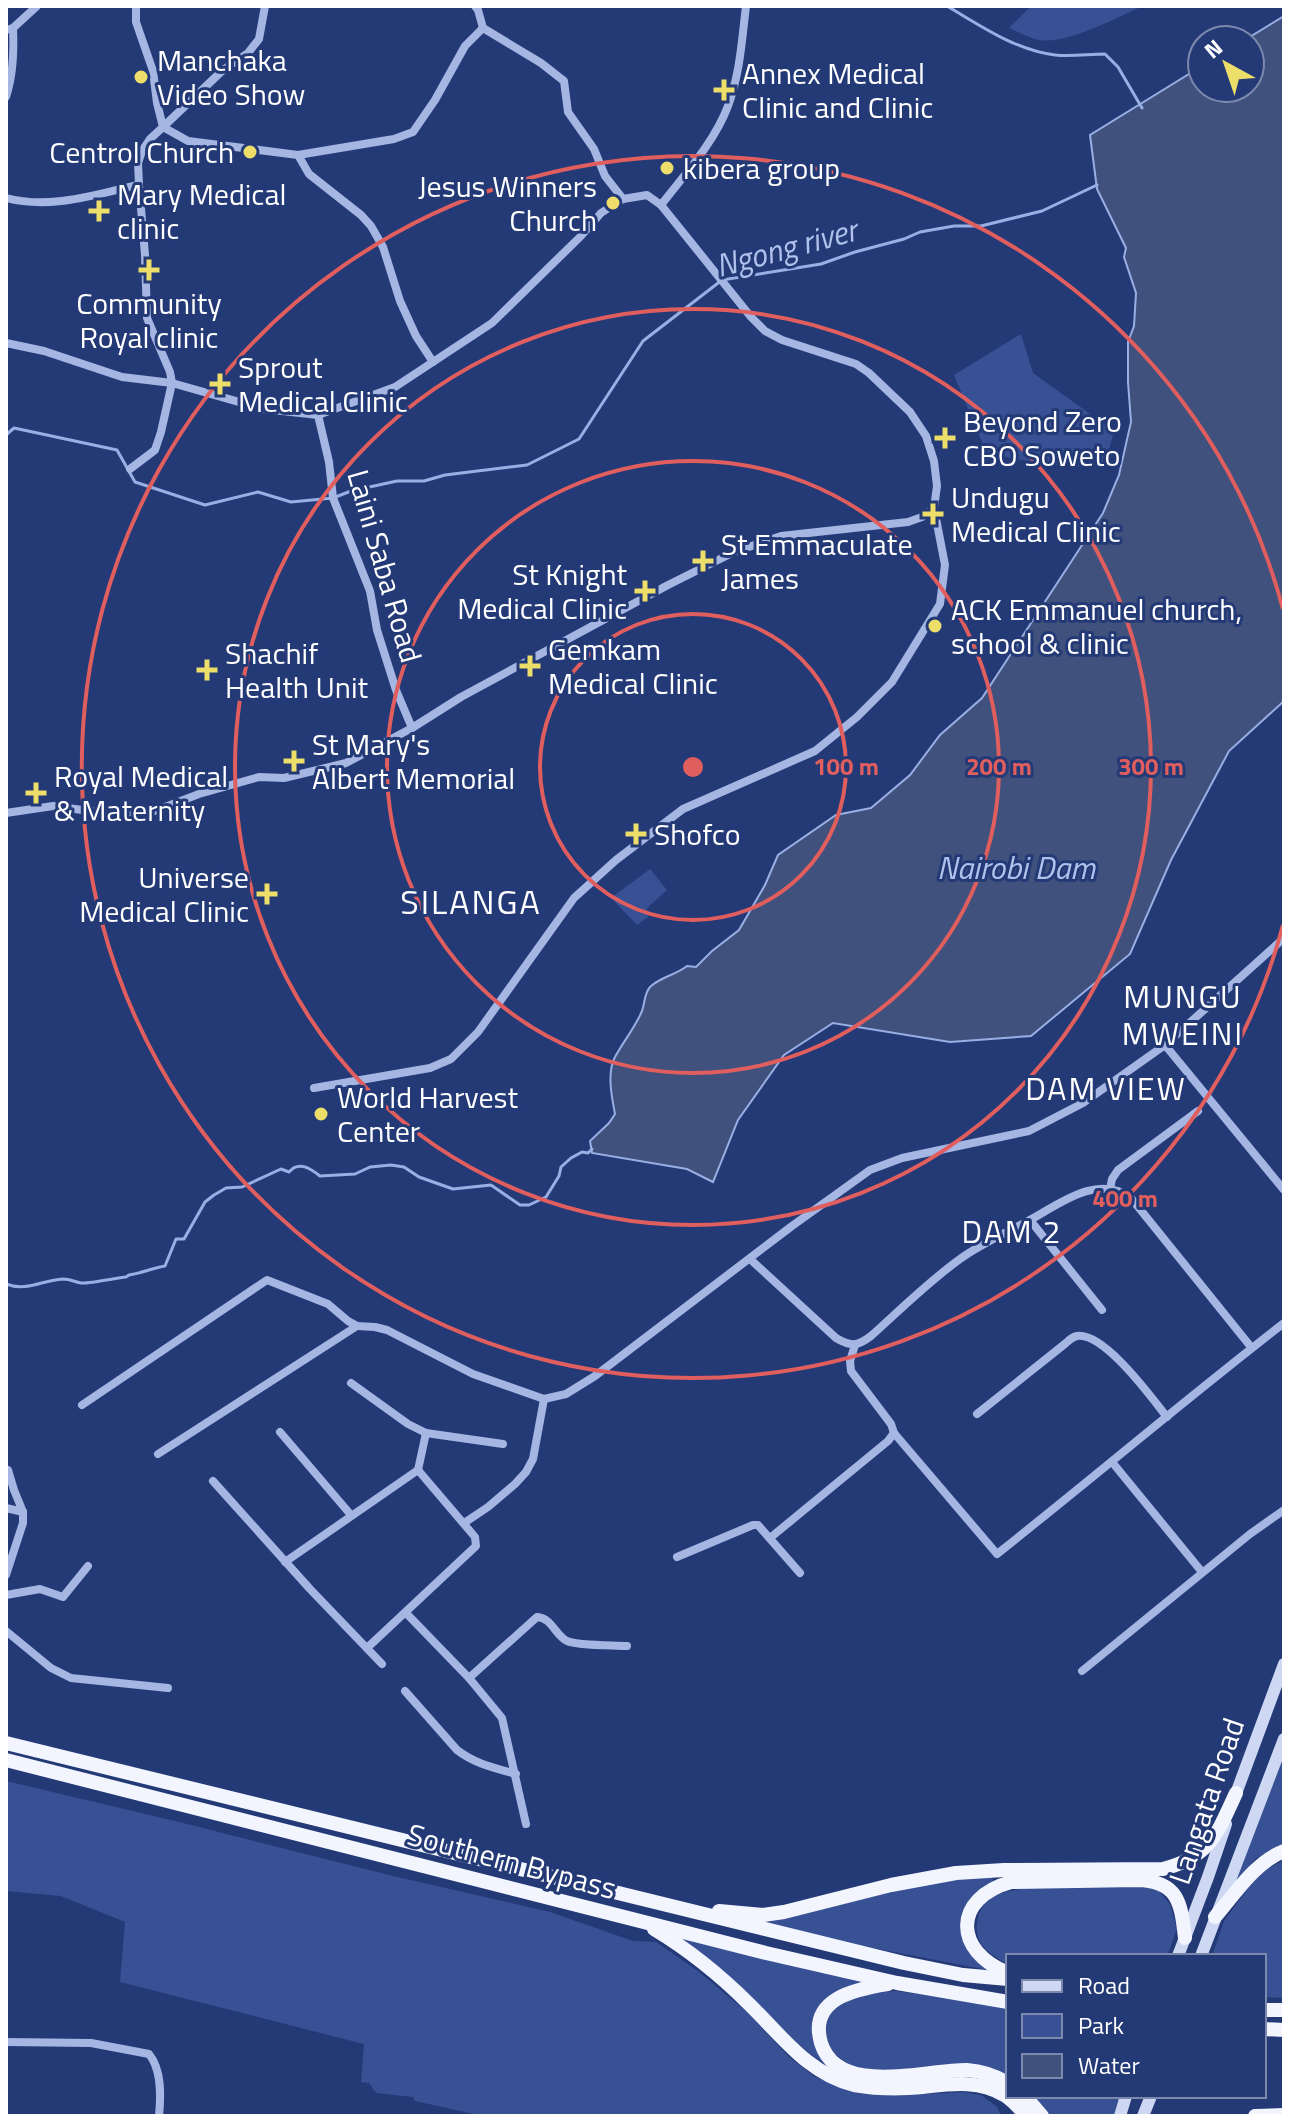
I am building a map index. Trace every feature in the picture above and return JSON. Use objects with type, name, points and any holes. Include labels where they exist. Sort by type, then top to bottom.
[{"type":"highway","name":"Southern Bypass","points":[[6,1743],[904,1963],[963,1975],[1006,1979]]},
{"type":"highway","name":"Southern Bypass","points":[[6,1760],[897,1983],[1006,2002]]},
{"type":"highway","points":[[639,1900],[763,1915],[956,1873],[1163,1869],[1194,1857],[1206,1848],[1216,1835],[1236,1793]]},
{"type":"highway","points":[[1215,1917],[1253,1873],[1284,1851]]},
{"type":"highway","points":[[1006,1972],[977,1953],[969,1937],[968,1924],[971,1911],[979,1899],[996,1886],[1011,1882],[1157,1882],[1170,1889],[1177,1899],[1185,1938]]},
{"type":"highway","points":[[641,1921],[709,1966],[790,2047],[828,2075],[853,2085],[879,2087],[980,2085],[1006,2096]]},
{"type":"highway","points":[[897,1983],[846,1993],[827,2008],[822,2017],[820,2037],[829,2058],[851,2073],[870,2077],[971,2070],[1006,2082]]},
{"type":"highway","points":[[1008,2098],[1026,2116]]},
{"type":"highway","points":[[1027,2098],[1042,2116]]},
{"type":"highway","points":[[1255,2116],[1284,2115]]},
{"type":"main road","name":"Langata Road","points":[[1179,1954],[1284,1664]]},
{"type":"main road","name":"Langata Road","points":[[1202,1954],[1284,1739]]},
{"type":"street","points":[[6,97],[12,64],[10,29],[37,6]]},
{"type":"street","points":[[136,6],[136,22],[153,71],[163,127],[188,141],[202,144],[298,155],[394,139],[413,132],[465,46],[483,28]]},
{"type":"street","points":[[132,467],[155,450],[172,383],[147,318],[138,163],[150,139],[223,70],[248,53],[259,39],[265,6]]},
{"type":"street","points":[[475,6],[483,28],[541,63],[564,81],[568,112],[594,149],[605,176],[623,199]]},
{"type":"street","points":[[661,205],[705,147],[728,106],[739,66],[746,6]]},
{"type":"street","points":[[298,155],[309,174],[371,226],[383,247],[400,301],[416,336],[433,362]]},
{"type":"street","points":[[6,198],[31,204],[59,202],[139,185]]},
{"type":"street","points":[[6,343],[44,351],[122,377],[172,383],[264,409],[318,415],[395,387],[492,323],[601,213],[623,199],[648,195],[661,205],[765,331],[782,340],[856,364],[910,412],[926,436],[934,461],[937,486],[934,508],[945,565],[940,604],[892,682],[857,717],[815,751],[683,809],[616,860],[574,898],[478,1032],[451,1059],[430,1068],[314,1088]]},
{"type":"street","name":"Laini Saba Road","points":[[318,415],[329,462],[333,498],[370,591],[377,630],[412,728]]},
{"type":"street","points":[[6,813],[53,806],[127,816],[152,812],[199,794],[259,777],[284,778],[346,763],[412,728],[473,690],[734,552],[781,536],[908,522],[934,508]]},
{"type":"street","points":[[82,1405],[267,1280],[328,1304],[357,1326],[387,1330],[473,1374],[544,1399],[566,1394],[595,1376],[870,1170],[902,1158],[1029,1131],[1083,1103],[1165,1045],[1284,938]]},
{"type":"street","points":[[1276,948],[1284,958]]},
{"type":"street","points":[[1165,1045],[1284,1190]]},
{"type":"street","points":[[1110,1189],[1118,1170],[1198,1111]]},
{"type":"street","points":[[750,1259],[836,1338],[849,1345],[861,1344],[962,1258],[1070,1197],[1096,1189],[1110,1189],[1131,1198],[1251,1347]]},
{"type":"street","points":[[1030,1220],[1102,1310]]},
{"type":"street","points":[[855,1345],[850,1361],[851,1371],[891,1424],[894,1433],[997,1554],[1284,1323]]},
{"type":"street","points":[[158,1454],[357,1326]]},
{"type":"street","points":[[977,1414],[1078,1336],[1098,1343],[1114,1355],[1167,1417]]},
{"type":"street","points":[[351,1383],[408,1424],[426,1433],[503,1444]]},
{"type":"street","points":[[464,1523],[488,1507],[526,1472],[533,1459],[544,1399]]},
{"type":"street","points":[[280,1432],[351,1515]]},
{"type":"street","points":[[285,1562],[418,1470],[426,1433]]},
{"type":"street","points":[[770,1538],[879,1449],[894,1433]]},
{"type":"street","points":[[1112,1462],[1202,1572]]},
{"type":"street","points":[[6,1469],[23,1512],[23,1523],[6,1575]]},
{"type":"street","points":[[367,1648],[476,1546],[475,1537],[418,1470]]},
{"type":"street","points":[[213,1481],[382,1664]]},
{"type":"street","points":[[6,1508],[23,1512]]},
{"type":"street","points":[[1082,1671],[1202,1572],[1284,1510]]},
{"type":"street","points":[[677,1557],[753,1525],[761,1526],[800,1573]]},
{"type":"street","points":[[6,1595],[40,1589],[63,1597],[88,1566]]},
{"type":"street","points":[[406,1613],[469,1678],[502,1718],[526,1824]]},
{"type":"street","points":[[469,1678],[537,1617],[545,1619],[566,1640],[627,1646]]},
{"type":"street","points":[[6,1631],[51,1668],[71,1678],[168,1688]]},
{"type":"street","points":[[405,1691],[466,1758],[516,1774]]},
{"type":"street","points":[[6,2042],[91,2043],[149,2054],[157,2064],[159,2116]]},
{"type":"green space","points":[[1031,6],[1143,6],[1092,29],[1050,40],[1035,39],[1009,28]]},
{"type":"green space","points":[[1021,334],[1033,373],[1114,431],[1105,465],[1045,464],[986,452],[954,375]]},
{"type":"green space","points":[[650,869],[667,890],[647,908],[648,917],[637,925],[611,898]]},
{"type":"green space","points":[[1284,1748],[1284,1844],[1255,1859],[1230,1890]]},
{"type":"green space","points":[[6,1781],[550,1912],[633,1941],[656,1942],[698,1971],[748,2013],[788,2056],[815,2077],[862,2094],[891,2096],[963,2092],[981,2095],[997,2107],[1001,2116],[483,2116],[415,2101],[413,2097],[376,2093],[369,2083],[361,2082],[364,2044],[120,1982],[125,1922],[61,1896],[6,1891]]},
{"type":"green space","points":[[1284,1860],[1284,1998],[1266,1997],[1266,1954],[1213,1954],[1224,1921],[1259,1874]]},
{"type":"green space","points":[[989,1875],[994,1883],[964,1912],[993,1971],[816,1937],[744,1916],[799,1915],[922,1884]]},
{"type":"green space","points":[[1128,1885],[1157,1889],[1170,1904],[1177,1929],[1168,1954],[1006,1954],[1006,1963],[981,1943],[977,1931],[978,1916],[992,1897],[1018,1889]]},
{"type":"green space","points":[[665,1930],[874,1983],[841,1989],[822,2001],[812,2020],[812,2039],[830,2068]]},
{"type":"green space","points":[[895,1991],[1006,2006],[1006,2078],[870,2072],[847,2064],[832,2051],[825,2032],[830,2012],[844,2000],[863,1994]]},
{"type":"green space","points":[[1034,2098],[1120,2098],[1114,2116],[1050,2116]]},
{"type":"water","name":"Nairobi Dam","points":[[1284,16],[1284,701],[1229,751],[1171,860],[1130,954],[1031,1036],[950,1042],[833,1023],[784,1055],[738,1120],[713,1182],[687,1169],[592,1153],[590,1141],[615,1114],[610,1079],[614,1059],[639,1017],[650,987],[687,966],[696,967],[739,930],[778,855],[836,815],[871,808],[910,775],[940,735],[982,698],[1103,513],[1119,475],[1131,422],[1128,342],[1134,326],[1136,293],[1124,257],[1126,248],[1097,189],[1090,135],[1186,76],[1186,104],[1266,104],[1266,27]]},
{"type":"waterway","points":[[947,6],[1026,48],[1061,56],[1105,54],[1118,67],[1142,108]]},
{"type":"waterway","name":"Ngong river","points":[[6,435],[14,428],[117,450],[135,482],[205,505],[258,492],[291,502],[333,498],[397,481],[424,481],[445,475],[527,465],[579,439],[643,341],[722,280],[821,264],[920,232],[954,226],[981,226],[1042,211],[1097,185]]},
{"type":"waterway","points":[[6,1284],[28,1286],[63,1279],[90,1283],[165,1266],[176,1239],[184,1239],[205,1202],[226,1188],[242,1187],[281,1169],[289,1172],[301,1166],[320,1176],[355,1174],[370,1167],[391,1165],[404,1167],[419,1177],[453,1189],[491,1185],[520,1205],[529,1205],[546,1197],[561,1167],[571,1158],[592,1149]]},
{"type":"place","name":"Manchaka Video Show","points":[[141,77]]},
{"type":"place","name":"Annex Medical Clinic and Clinic","points":[[724,90]]},
{"type":"place","name":"Centrol Church","points":[[250,152]]},
{"type":"place","name":"kibera group","points":[[667,168]]},
{"type":"place","name":"Jesus Winners Church","points":[[613,203]]},
{"type":"place","name":"Mary Medical clinic","points":[[99,211]]},
{"type":"place","name":"Community Royal clinic","points":[[149,270]]},
{"type":"place","name":"Sprout Medical Clinic","points":[[220,384]]},
{"type":"place","name":"Beyond Zero CBO Soweto","points":[[945,438]]},
{"type":"place","name":"Undugu Medical Clinic","points":[[933,514]]},
{"type":"place","name":"St Emmaculate James","points":[[703,561]]},
{"type":"place","name":"St Knight Medical Clinic","points":[[645,591]]},
{"type":"place","name":"ACK Emmanuel church, school & clinic","points":[[935,626]]},
{"type":"place","name":"Gemkam Medical Clinic","points":[[530,666]]},
{"type":"place","name":"Shachif Health Unit","points":[[207,670]]},
{"type":"place","name":"St Mary's Albert Memorial","points":[[294,761]]},
{"type":"place","name":"Royal Medical & Maternity","points":[[36,793]]},
{"type":"place","name":"Shofco","points":[[636,834]]},
{"type":"place","name":"Universe Medical Clinic","points":[[267,894]]},
{"type":"place","name":"World Harvest Center","points":[[321,1114]]},
{"type":"district","name":"SILANGA","points":[[471,901]]},
{"type":"district","name":"MUNGU MWEINI","points":[[1183,1014]]},
{"type":"district","name":"DAM VIEW","points":[[1106,1088]]},
{"type":"district","name":"DAM 2","points":[[1012,1231]]}]
